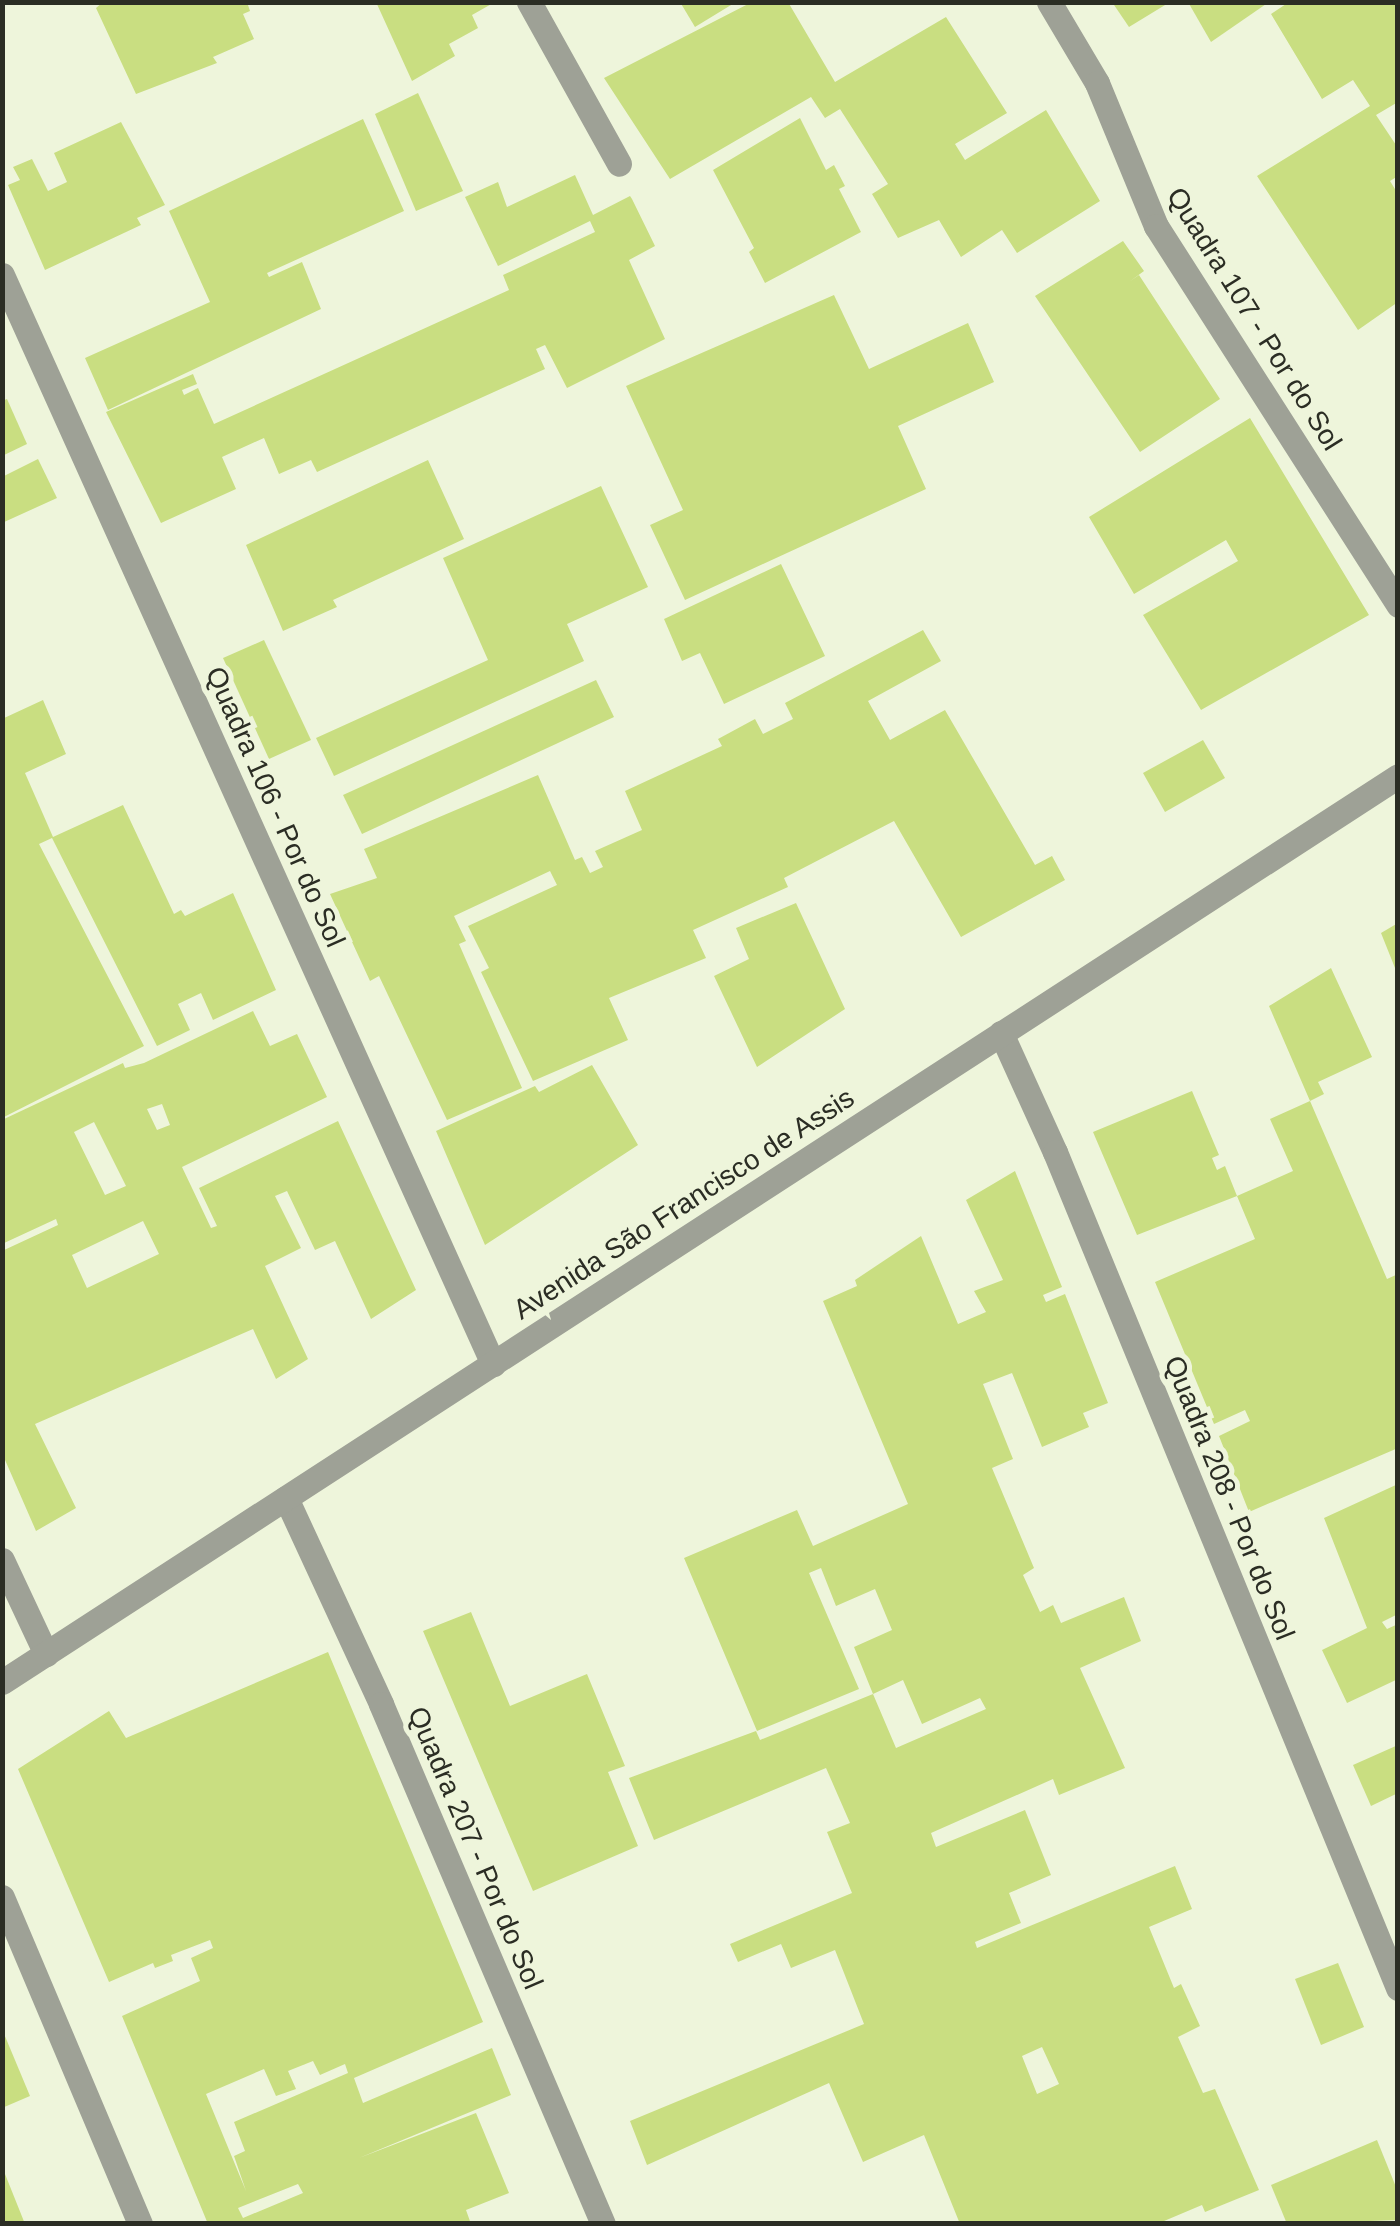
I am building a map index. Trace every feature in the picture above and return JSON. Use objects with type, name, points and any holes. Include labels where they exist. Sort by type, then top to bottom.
[{"type":"street","points":[[530,2],[620,164]]},
{"type":"street","name":"Quadra 107 - Por do Sol","points":[[1049,2],[1097,83],[1156,226],[1398,605]]},
{"type":"street","name":"Quadra 106 - Por do Sol","points":[[2,274],[493,1364]]},
{"type":"street","name":"Avenida São Francisco de Assis","points":[[2,1682],[1398,776]]},
{"type":"street","name":"Quadra 208 - Por do Sol","points":[[1001,1033],[1055,1152],[1398,1988]]},
{"type":"street","name":"Quadra 207 - Por do Sol","points":[[286,1498],[381,1704],[603,2224]]},
{"type":"street","points":[[2,1560],[46,1654]]},
{"type":"street","points":[[2,1897],[140,2224]]},
{"type":"building","points":[[103,2],[247,2],[250,11],[243,14],[254,39],[213,57],[217,63],[136,94],[96,8]]},
{"type":"building","points":[[376,2],[495,2],[472,15],[478,28],[449,44],[455,56],[412,81]]},
{"type":"building","points":[[680,2],[736,2],[695,27]]},
{"type":"building","points":[[752,2],[788,2],[835,82],[946,17],[1007,113],[955,144],[965,160],[1046,110],[1100,201],[1017,253],[1002,230],[961,257],[939,220],[898,238],[872,194],[888,184],[840,109],[825,118],[811,97],[670,179],[604,78]]},
{"type":"building","points":[[1112,2],[1170,2],[1129,27]]},
{"type":"building","points":[[1188,2],[1269,2],[1211,42]]},
{"type":"building","points":[[1289,2],[1398,2],[1398,102],[1376,115],[1398,148],[1398,176],[1390,181],[1398,194],[1398,302],[1358,330],[1257,176],[1370,106],[1353,80],[1322,99],[1271,14]]},
{"type":"building","points":[[418,93],[463,191],[416,211],[375,114]]},
{"type":"building","points":[[800,118],[826,170],[834,165],[845,186],[839,189],[861,232],[765,283],[749,252],[754,248],[713,170]]},
{"type":"building","points":[[363,119],[404,211],[267,273],[269,277],[302,262],[321,309],[108,410],[85,358],[210,302],[169,211]]},
{"type":"building","points":[[121,122],[165,205],[137,218],[141,225],[45,270],[8,185],[20,180],[13,167],[32,159],[48,191],[67,182],[54,153]]},
{"type":"building","points":[[575,175],[593,215],[630,196],[632,199],[655,246],[629,260],[665,339],[567,388],[545,345],[536,349],[545,369],[317,472],[311,460],[279,474],[264,438],[222,457],[236,489],[161,523],[106,412],[193,374],[197,384],[182,390],[184,395],[198,388],[214,424],[509,290],[503,275],[595,232],[590,221],[498,266],[465,197],[498,182],[507,207]]},
{"type":"building","points":[[1123,241],[1144,271],[1129,282],[1139,275],[1220,399],[1140,452],[1035,296]]},
{"type":"building","points":[[834,295],[869,369],[968,323],[994,382],[898,426],[926,489],[685,600],[650,525],[683,510],[626,386]]},
{"type":"building","points":[[7,399],[27,444],[2,456],[2,401]]},
{"type":"building","points":[[1250,418],[1369,615],[1201,710],[1143,615],[1238,561],[1226,540],[1134,594],[1089,517]]},
{"type":"building","points":[[38,459],[57,498],[2,523],[2,477]]},
{"type":"building","points":[[428,460],[464,539],[333,600],[337,607],[283,631],[246,545]]},
{"type":"building","points":[[601,486],[648,587],[567,624],[584,661],[334,776],[316,738],[488,660],[443,558]]},
{"type":"building","points":[[781,564],[825,656],[724,704],[700,653],[682,661],[664,619]]},
{"type":"building","points":[[923,630],[941,661],[868,701],[890,740],[945,710],[1035,865],[1052,856],[1065,880],[961,937],[894,821],[784,878],[788,887],[693,930],[706,958],[609,998],[628,1040],[533,1081],[481,972],[489,968],[468,926],[557,885],[550,871],[454,916],[466,941],[459,944],[522,1088],[447,1120],[379,976],[370,981],[330,894],[377,878],[364,849],[538,775],[575,860],[582,857],[590,873],[603,867],[595,851],[642,830],[625,791],[722,746],[718,739],[755,719],[763,734],[793,719],[785,703]]},
{"type":"building","points":[[264,640],[311,740],[269,759],[223,658]]},
{"type":"building","points":[[596,680],[614,717],[362,834],[343,795]]},
{"type":"building","points":[[43,700],[66,754],[25,773],[53,837],[123,805],[174,914],[181,910],[185,916],[233,893],[276,990],[213,1020],[201,993],[178,1004],[190,1030],[157,1046],[52,838],[39,844],[144,1046],[2,1118],[2,719]]},
{"type":"building","points":[[1203,740],[1225,778],[1165,812],[1143,773]]},
{"type":"building","points":[[796,903],[845,1009],[757,1067],[714,976],[749,959],[736,928]]},
{"type":"building","points":[[1398,923],[1398,973],[1397,973],[1381,933]]},
{"type":"building","points":[[1331,968],[1372,1057],[1318,1082],[1324,1094],[1310,1101],[1269,1006]]},
{"type":"building","points":[[253,1011],[270,1046],[297,1034],[327,1097],[182,1167],[211,1228],[217,1226],[199,1188],[338,1121],[416,1290],[371,1319],[335,1241],[315,1250],[287,1191],[275,1196],[301,1248],[265,1266],[308,1359],[276,1379],[253,1329],[35,1424],[76,1508],[36,1531],[2,1453],[2,1251],[58,1225],[56,1219],[2,1244],[2,1120],[123,1063],[125,1068],[144,1063]],"holes":[[[162,1104],[170,1125],[157,1130],[147,1109]],[[94,1122],[126,1186],[105,1195],[74,1132]],[[143,1221],[159,1254],[87,1288],[72,1255]]]},
{"type":"building","points":[[592,1065],[638,1145],[485,1245],[436,1131],[535,1086],[539,1092]]},
{"type":"building","points":[[1192,1091],[1219,1155],[1212,1158],[1217,1170],[1225,1166],[1237,1196],[1137,1235],[1093,1132]]},
{"type":"building","points":[[1310,1101],[1387,1279],[1398,1274],[1398,1448],[1249,1512],[1219,1436],[1250,1421],[1245,1410],[1214,1424],[1155,1282],[1255,1239],[1237,1196],[1293,1171],[1270,1119]]},
{"type":"building","points":[[1015,1171],[1062,1287],[1043,1295],[1046,1302],[1065,1294],[1108,1403],[1083,1413],[1089,1427],[1042,1447],[1012,1373],[983,1384],[1013,1459],[992,1468],[1034,1568],[1023,1575],[1040,1612],[1053,1605],[1061,1623],[1124,1597],[1141,1641],[1080,1668],[1125,1768],[1059,1795],[1053,1779],[931,1833],[936,1847],[1025,1810],[1051,1875],[1009,1893],[1021,1923],[975,1942],[977,1948],[1175,1866],[1192,1909],[1149,1927],[1174,1988],[1181,1984],[1200,2026],[1178,2037],[1203,2093],[1215,2089],[1259,2190],[1205,2212],[1202,2205],[1157,2224],[960,2224],[924,2135],[863,2162],[829,2083],[647,2165],[630,2121],[864,2024],[835,1950],[791,1968],[781,1944],[738,1962],[730,1944],[852,1893],[827,1832],[850,1823],[826,1768],[654,1840],[629,1778],[756,1731],[760,1740],[873,1694],[854,1647],[892,1630],[875,1589],[836,1606],[821,1568],[809,1573],[859,1689],[757,1731],[684,1558],[797,1510],[813,1546],[908,1504],[823,1301],[857,1286],[855,1280],[921,1236],[958,1324],[986,1312],[974,1291],[1003,1280],[966,1200]],"holes":[[[903,1680],[922,1724],[980,1698],[986,1709],[896,1748],[873,1694]],[[1042,2047],[1059,2084],[1037,2094],[1022,2056]]]},
{"type":"building","points":[[1398,1484],[1398,1614],[1382,1622],[1387,1629],[1398,1624],[1398,1679],[1347,1703],[1322,1650],[1367,1628],[1324,1518]]},
{"type":"building","points":[[471,1612],[510,1706],[587,1674],[625,1766],[608,1772],[638,1846],[533,1891],[423,1631]]},
{"type":"building","points":[[328,1652],[483,2022],[354,2078],[363,2103],[492,2048],[511,2095],[359,2158],[476,2113],[509,2193],[466,2210],[471,2224],[208,2224],[122,2016],[200,1981],[191,1958],[213,1948],[210,1940],[171,1955],[173,1961],[155,1968],[153,1963],[109,1982],[18,1769],[109,1711],[126,1738]],"holes":[[[313,2061],[320,2075],[345,2064],[348,2073],[234,2122],[245,2151],[234,2156],[246,2191],[206,2094],[264,2069],[276,2096],[296,2089],[288,2071]],[[298,2184],[303,2193],[243,2218],[238,2208]]]},
{"type":"building","points":[[1398,1745],[1398,1793],[1371,1806],[1353,1765]]},
{"type":"building","points":[[1338,1963],[1364,2027],[1321,2045],[1295,1979]]},
{"type":"building","points":[[2,2029],[30,2096],[2,2108]]},
{"type":"building","points":[[1377,2140],[1398,2192],[1398,2220],[1287,2224],[1271,2185]]},
{"type":"building","points":[[3,2169],[25,2224],[3,2224]]}]
